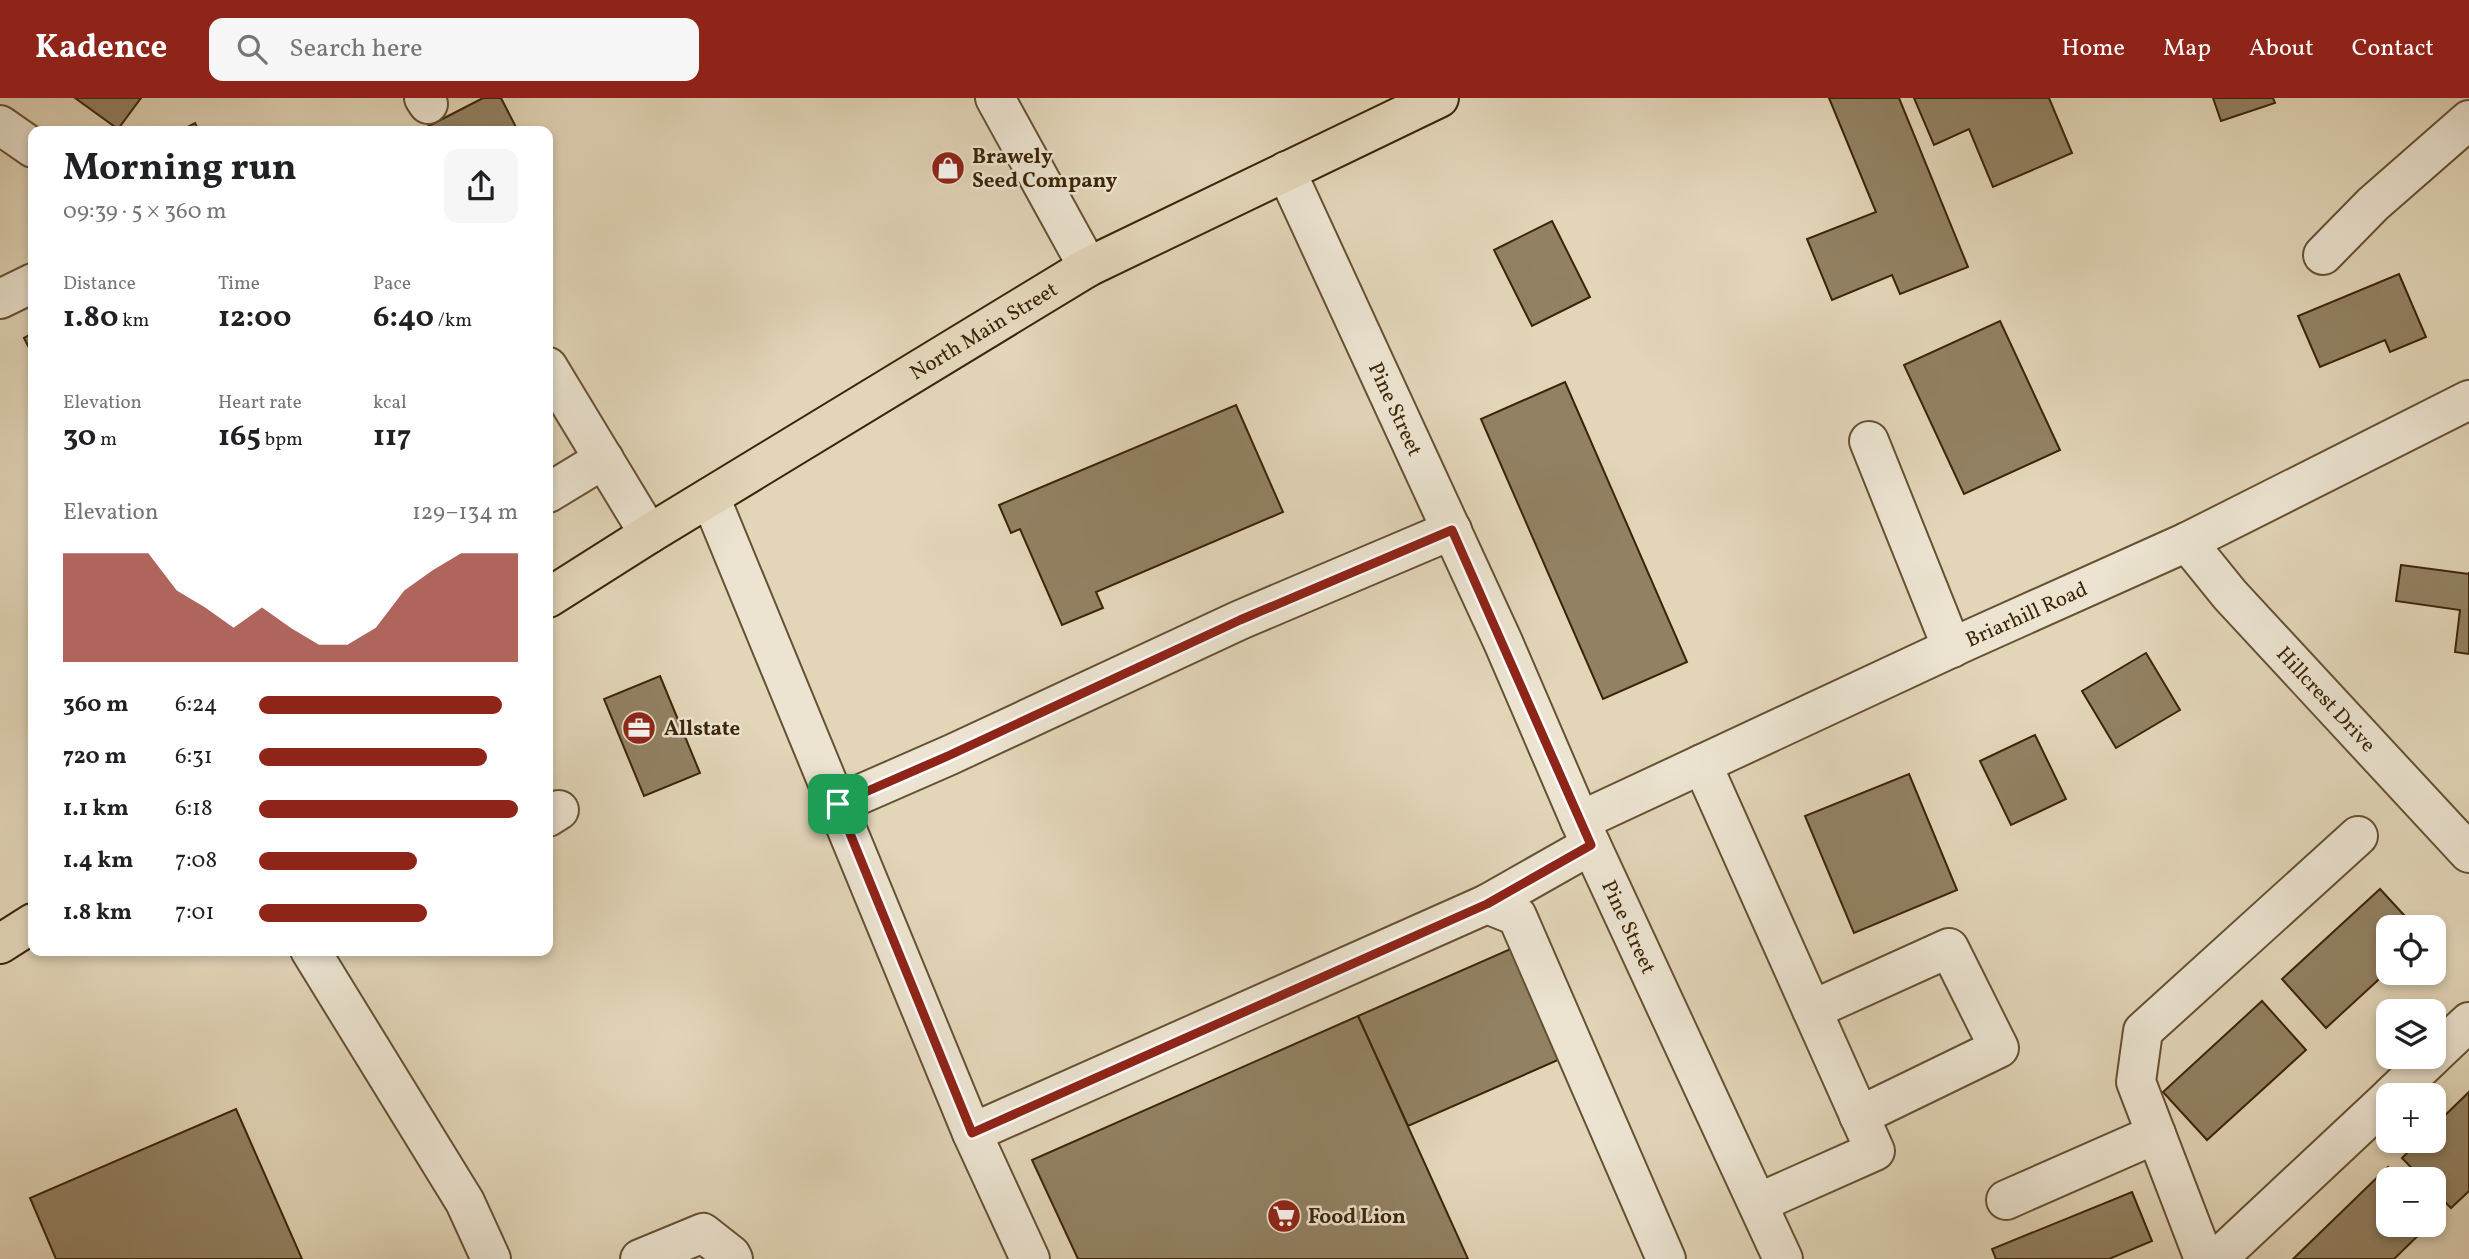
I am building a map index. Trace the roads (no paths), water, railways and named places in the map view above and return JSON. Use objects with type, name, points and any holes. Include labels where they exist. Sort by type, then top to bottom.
[{"type":"main road","name":"North Main Street","points":[[553,595],[710,496],[1088,267],[1439,98]]},
{"type":"main road","points":[[0,944],[28,926]]},
{"type":"street","points":[[995,98],[1088,267]]},
{"type":"street","points":[[2323,255],[2373,204],[2469,120]]},
{"type":"street","points":[[0,125],[28,145]]},
{"type":"street","name":"Pine Street","points":[[1286,171],[1452,530],[1585,833],[1758,1203],[1773,1256]]},
{"type":"street","points":[[0,299],[28,285]]},
{"type":"street","points":[[553,375],[649,534]]},
{"type":"street","name":"Briarhill Road","points":[[972,1133],[1487,904],[1585,833],[1702,764],[2187,542],[2469,400]]},
{"type":"street","points":[[1868,441],[1952,648]]},
{"type":"street","points":[[553,490],[604,459]]},
{"type":"street","points":[[710,496],[972,1133],[1030,1259]]},
{"type":"street","points":[[838,804],[1240,620],[1452,530]]},
{"type":"street","name":"Hillcrest Drive","points":[[2187,542],[2231,595],[2469,853]]},
{"type":"street","points":[[1702,764],[1875,1151],[1758,1203]]},
{"type":"street","points":[[2204,1259],[2136,1082],[2143,1031],[2358,836]]},
{"type":"street","points":[[1487,904],[1517,916],[1666,1259]]},
{"type":"street","points":[[1812,1010],[1949,948],[2000,1048],[1859,1116]]},
{"type":"street","points":[[320,956],[466,1202],[491,1259]]},
{"type":"street","points":[[2446,1044],[2469,1022]]},
{"type":"street","points":[[2405,1083],[2419,1069]]},
{"type":"street","points":[[2217,1259],[2376,1110]]},
{"type":"street","points":[[2006,1200],[2156,1135]]},
{"type":"street","points":[[640,1259],[703,1233],[733,1259]]},
{"type":"place","name":"Brawely Seed Company","points":[[948,168]]},
{"type":"place","name":"Allstate","points":[[639,728]]},
{"type":"place","name":"Food Lion","points":[[1284,1216]]}]
